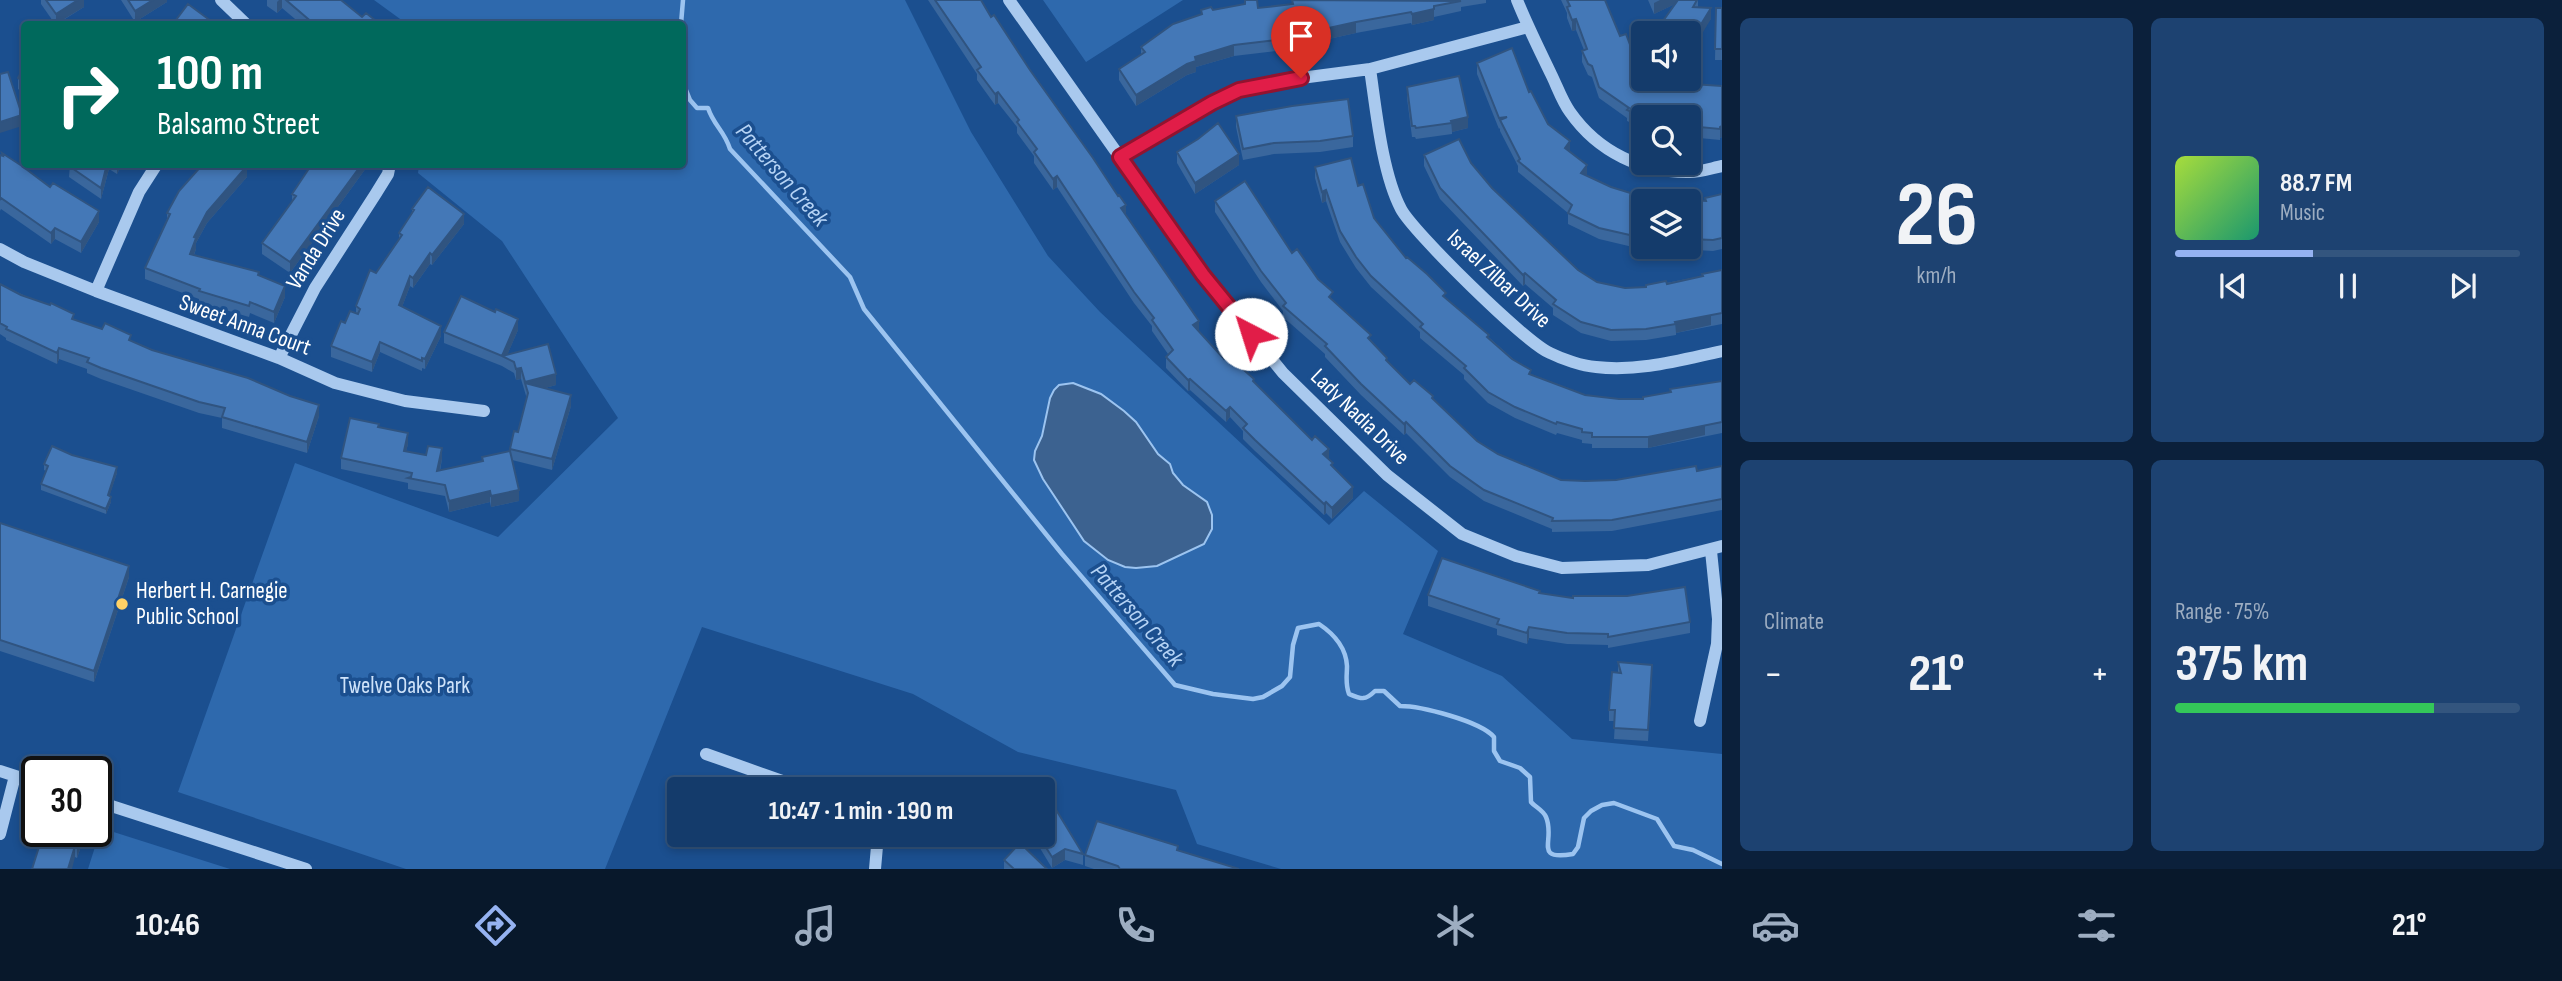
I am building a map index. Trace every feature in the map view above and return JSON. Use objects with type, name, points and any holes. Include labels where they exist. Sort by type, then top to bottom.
[{"type":"street","points":[[220,0],[243,21]]},
{"type":"street","name":"Lady Nadia Drive","points":[[1009,0],[1203,275],[1283,373],[1387,475],[1462,534],[1516,556],[1562,568],[1648,565],[1716,548]]},
{"type":"street","points":[[1517,0],[1569,111],[1592,138],[1609,152],[1630,162],[1666,170],[1691,172],[1722,166]]},
{"type":"street","points":[[1120,157],[1239,90],[1278,81],[1370,69],[1528,27]]},
{"type":"street","name":"Israel Zilbar Drive","points":[[1370,69],[1382,150],[1401,209],[1430,245],[1526,336],[1548,353],[1594,367],[1649,367],[1722,351]]},
{"type":"street","points":[[96,291],[139,192],[154,168]]},
{"type":"street","name":"Vanda Drive","points":[[279,358],[315,288],[388,174],[389,168]]},
{"type":"street","name":"Sweet Anna Court","points":[[0,248],[24,262],[279,358],[335,383],[405,401],[484,411]]},
{"type":"street","points":[[1700,721],[1717,644],[1716,548]]},
{"type":"street","points":[[706,754],[771,777]]},
{"type":"street","points":[[0,771],[21,778]]},
{"type":"street","points":[[0,834],[15,776]]},
{"type":"street","points":[[112,806],[306,869]]},
{"type":"street","points":[[875,869],[877,847]]},
{"type":"green space","name":"Twelve Oaks Park","points":[[374,0],[905,0],[971,132],[1048,256],[1100,312],[1329,525],[1364,491],[1438,551],[1403,634],[1502,676],[1572,739],[1722,754],[1722,869],[1281,869],[1197,844],[1176,790],[1018,752],[913,694],[702,627],[605,869],[406,869],[178,792],[295,463],[498,537],[618,418],[502,241],[418,173],[419,168],[686,168],[686,21],[403,21]]},
{"type":"green space","points":[[1043,0],[1183,0],[1086,62]]},
{"type":"green space","points":[[112,831],[230,869],[88,869],[95,847],[112,847]]},
{"type":"shaded area","points":[[1073,383],[1101,394],[1124,411],[1136,422],[1158,454],[1170,464],[1173,473],[1183,485],[1207,502],[1212,515],[1212,529],[1204,544],[1157,566],[1136,568],[1108,560],[1084,541],[1043,479],[1034,460],[1054,390],[1059,385]]},
{"type":"building","points":[[46,0],[78,0],[56,14]]},
{"type":"building","points":[[128,0],[153,0],[135,11]]},
{"type":"building","points":[[286,0],[341,0],[362,17],[366,13],[376,21],[310,21]]},
{"type":"building","points":[[935,0],[981,0],[991,17],[994,15],[1126,205],[1121,208],[1199,321],[1193,325],[1224,359],[1227,355],[1254,379],[1253,381],[1312,440],[1315,436],[1329,449],[1323,454],[1353,487],[1332,508],[1326,502],[1324,504],[1255,440],[1243,428],[1247,424],[1230,407],[1226,411],[1188,380],[1166,357],[1173,350],[1152,320],[1154,318],[1057,176],[1053,179],[1034,152],[1037,149],[1017,122],[1019,120],[977,70],[981,67]]},
{"type":"building","points":[[1245,0],[1257,0],[1258,8],[1293,4],[1292,0],[1461,1],[1412,14],[1411,12],[1356,22],[1292,38],[1234,45],[1195,57],[1196,61],[1136,95],[1119,69],[1145,52],[1141,47],[1173,24],[1202,14],[1201,10],[1245,4]]},
{"type":"building","points":[[1567,0],[1605,0],[1620,36],[1626,34],[1631,47],[1631,91],[1701,91],[1701,85],[1722,86],[1720,129],[1701,127],[1701,105],[1631,105],[1631,112],[1627,110],[1629,108],[1599,87],[1592,66],[1588,64],[1582,51],[1587,49],[1576,19],[1572,20],[1567,7],[1570,6]]},
{"type":"building","points":[[1678,0],[1697,0],[1693,7],[1711,8],[1701,24],[1701,21],[1663,21]]},
{"type":"building","points":[[188,4],[211,21],[175,21]]},
{"type":"building","points":[[1716,8],[1722,8],[1722,49],[1715,49]]},
{"type":"building","points":[[1512,48],[1529,92],[1531,91],[1548,124],[1570,141],[1565,148],[1587,165],[1581,173],[1631,193],[1631,235],[1599,228],[1568,213],[1572,205],[1518,161],[1520,159],[1500,120],[1507,117],[1499,118],[1477,63]]},
{"type":"building","points":[[8,72],[21,115],[0,122],[0,74]]},
{"type":"building","points":[[1459,76],[1468,117],[1451,121],[1452,123],[1416,128],[1412,126],[1407,87]]},
{"type":"building","points":[[1348,99],[1353,136],[1274,143],[1243,149],[1236,116]]},
{"type":"building","points":[[1218,123],[1239,154],[1195,183],[1177,152]]},
{"type":"building","points":[[1459,139],[1471,163],[1492,188],[1578,270],[1597,282],[1625,288],[1646,287],[1666,281],[1667,284],[1722,270],[1722,313],[1646,329],[1611,330],[1581,322],[1553,304],[1556,300],[1525,273],[1523,275],[1440,188],[1424,155]]},
{"type":"building","points":[[2,153],[50,187],[53,183],[99,211],[81,242],[55,228],[51,233],[1,198],[0,200],[0,155],[3,156]]},
{"type":"building","points":[[1351,158],[1358,186],[1363,184],[1374,218],[1406,258],[1427,274],[1446,293],[1443,296],[1489,335],[1487,337],[1512,359],[1531,370],[1529,374],[1585,395],[1619,399],[1643,399],[1671,392],[1670,389],[1722,381],[1722,422],[1648,437],[1592,437],[1592,433],[1557,422],[1556,424],[1488,392],[1464,368],[1466,366],[1420,327],[1423,324],[1371,276],[1340,231],[1326,190],[1322,192],[1315,167]]},
{"type":"building","points":[[72,168],[106,168],[101,188]]},
{"type":"building","points":[[199,168],[245,168],[207,212],[194,237],[196,238],[190,254],[259,272],[258,275],[285,286],[274,312],[250,302],[249,306],[199,291],[200,289],[145,268],[179,191]]},
{"type":"building","points":[[309,168],[359,168],[290,262],[262,243],[296,196],[292,194]]},
{"type":"building","points":[[1245,181],[1292,253],[1297,249],[1318,279],[1333,292],[1329,297],[1371,335],[1368,338],[1410,384],[1414,380],[1433,396],[1432,398],[1477,441],[1498,454],[1561,480],[1616,480],[1696,466],[1697,471],[1722,466],[1722,499],[1612,520],[1552,521],[1553,518],[1484,490],[1450,466],[1406,422],[1404,424],[1361,384],[1325,346],[1327,344],[1283,306],[1286,303],[1261,271],[1215,201]]},
{"type":"building","points":[[428,187],[464,214],[432,255],[430,253],[413,278],[410,276],[399,305],[441,326],[425,359],[422,358],[422,361],[380,342],[372,362],[331,346],[341,321],[345,323],[350,311],[358,314],[360,309],[356,306],[370,270],[376,273],[402,235],[399,233],[414,210],[412,209]]},
{"type":"building","points":[[1722,194],[1722,238],[1701,240],[1701,201],[1706,201],[1705,198]]},
{"type":"building","points":[[0,284],[21,295],[50,305],[51,303],[74,314],[72,319],[102,329],[105,323],[131,335],[129,340],[152,350],[248,378],[319,405],[307,442],[222,417],[225,408],[199,402],[101,368],[87,362],[89,358],[59,348],[57,353],[6,329],[7,327],[0,323]]},
{"type":"building","points":[[461,296],[495,312],[496,309],[518,319],[502,356],[444,332]]},
{"type":"building","points":[[548,344],[556,374],[525,382],[521,368],[516,369],[514,362],[502,356]]},
{"type":"building","points":[[525,383],[571,395],[552,459],[510,449],[514,431],[518,432],[528,393]]},
{"type":"building","points":[[350,418],[408,433],[404,451],[426,455],[428,446],[442,448],[437,471],[483,461],[482,457],[510,451],[519,490],[491,496],[490,491],[449,501],[445,485],[408,478],[412,473],[341,458]]},
{"type":"building","points":[[52,446],[72,455],[117,467],[106,509],[41,484],[48,466],[44,464]]},
{"type":"building","points":[[0,523],[129,566],[94,671],[0,640]]},
{"type":"building","points":[[1442,558],[1540,591],[1539,593],[1573,598],[1627,596],[1685,587],[1690,622],[1608,637],[1608,634],[1567,633],[1529,627],[1527,633],[1497,624],[1499,619],[1428,595]]},
{"type":"building","points":[[1618,662],[1652,665],[1648,730],[1614,728],[1615,710],[1609,710],[1612,672],[1621,673]]},
{"type":"building","points":[[1055,808],[1083,854],[1065,849],[1052,857],[1046,847],[1055,847]]},
{"type":"building","points":[[1097,821],[1178,846],[1177,850],[1239,869],[1120,869],[1085,855]]},
{"type":"building","points":[[39,847],[75,847],[68,869],[32,869]]},
{"type":"building","points":[[1016,847],[1024,847],[1047,869],[1014,869],[1004,860]]},
{"type":"waterway","name":"Patterson Creek","points":[[681,21],[683,0]]},
{"type":"waterway","name":"Patterson Creek","points":[[686,90],[697,108],[708,108],[730,149],[850,277],[864,309],[1062,554],[1175,685],[1213,694],[1253,699],[1263,697],[1282,686],[1290,677],[1293,645],[1298,628],[1319,624],[1330,632],[1342,647],[1347,666],[1349,694],[1363,698],[1375,691],[1384,691],[1400,706],[1450,716],[1476,725],[1494,737],[1494,751],[1500,761],[1520,768],[1530,777],[1531,802],[1546,817],[1548,847],[1553,854],[1573,854],[1578,847],[1584,818],[1602,805],[1614,803],[1657,819],[1674,846],[1693,850],[1722,864]]},
{"type":"place","name":"Herbert H. Carnegie Public School","points":[[122,604]]},
{"type":"route","points":[[1251,334],[1203,275],[1120,157],[1239,90],[1301,78]]}]
